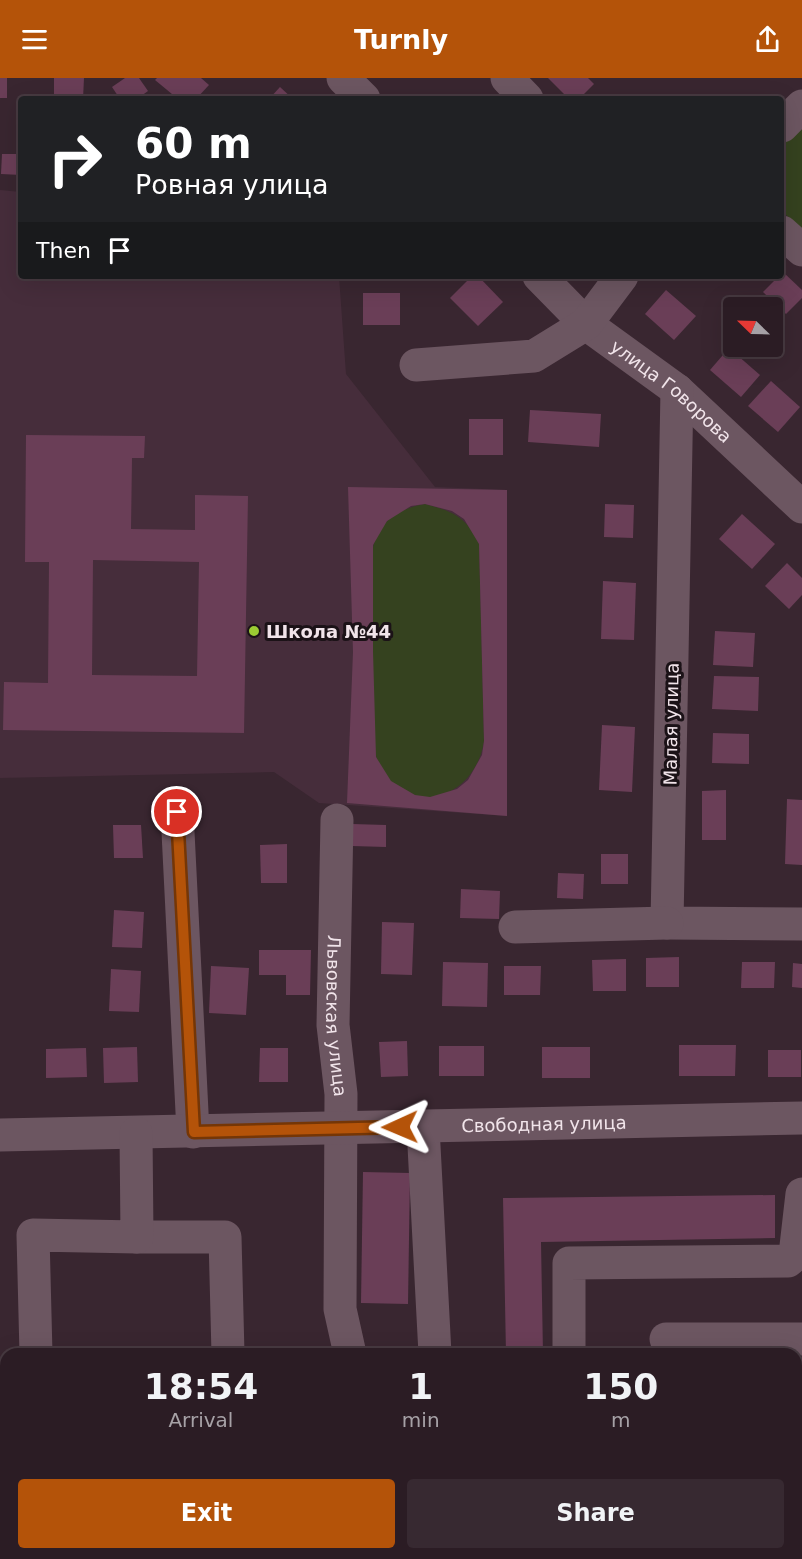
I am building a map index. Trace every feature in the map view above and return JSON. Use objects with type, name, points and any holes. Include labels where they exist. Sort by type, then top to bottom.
[{"type":"street","points":[[507,78],[524,96]]},
{"type":"street","points":[[784,124],[802,106]]},
{"type":"street","points":[[784,234],[802,250]]},
{"type":"street","name":"улица Говорова","points":[[542,279],[586,324],[677,390],[802,507]]},
{"type":"street","points":[[416,365],[534,356],[586,324],[620,279]]},
{"type":"street","name":"Малая улица","points":[[667,923],[677,390]]},
{"type":"street","points":[[177,812],[194,1132]]},
{"type":"street","name":"Львовская улица","points":[[337,820],[333,1025],[340,1095],[338,1129],[340,1309],[349,1348]]},
{"type":"street","points":[[515,927],[667,923],[802,924]]},
{"type":"street","name":"Свободная улица","points":[[0,1135],[802,1118]]},
{"type":"street","points":[[423,1127],[435,1348]]},
{"type":"street","points":[[136,1133],[137,1237]]},
{"type":"street","points":[[569,1348],[569,1263],[788,1261],[795,1255],[802,1194]]},
{"type":"street","points":[[36,1348],[33,1235],[225,1237],[228,1348]]},
{"type":"street","points":[[666,1339],[802,1339]]},
{"type":"shaded area","name":"Школа №44","points":[[0,190],[18,192],[18,279],[339,279],[346,374],[435,487],[507,490],[507,816],[319,803],[274,772],[0,778]]},
{"type":"green space","points":[[802,120],[802,230],[784,213],[784,138]]},
{"type":"green space","points":[[425,504],[458,516],[469,527],[479,544],[484,741],[479,760],[469,776],[456,788],[442,795],[426,798],[410,795],[395,786],[379,765],[375,748],[372,674],[374,542],[385,523],[391,518],[404,510]]},
{"type":"building","points":[[0,78],[7,78],[7,98],[0,98]]},
{"type":"building","points":[[54,78],[84,78],[83,96],[54,96]]},
{"type":"building","points":[[125,78],[139,78],[148,91],[141,96],[118,96],[112,87]]},
{"type":"building","points":[[157,78],[201,78],[209,85],[199,96],[174,96],[155,80]]},
{"type":"building","points":[[548,78],[588,78],[594,84],[582,96],[566,96]]},
{"type":"building","points":[[280,87],[290,96],[272,96]]},
{"type":"building","points":[[2,154],[18,154],[18,175],[1,174]]},
{"type":"building","points":[[784,273],[802,290],[802,298],[786,314],[783,311],[783,297],[768,297],[763,292],[776,279],[784,279]]},
{"type":"building","points":[[469,279],[481,279],[503,302],[478,326],[450,298]]},
{"type":"building","points":[[666,290],[696,316],[674,340],[645,314]]},
{"type":"building","points":[[363,293],[400,293],[400,325],[363,325]]},
{"type":"building","points":[[723,355],[723,357],[739,357],[760,375],[741,397],[710,370]]},
{"type":"building","points":[[771,381],[800,407],[778,432],[748,406]]},
{"type":"building","points":[[530,410],[601,414],[599,447],[528,442]]},
{"type":"building","points":[[469,419],[503,419],[503,455],[469,455]]},
{"type":"building","points":[[26,435],[145,436],[144,458],[132,458],[131,529],[195,530],[195,495],[248,496],[244,733],[3,730],[4,682],[48,683],[49,562],[25,562]],"holes":[[[93,560],[199,562],[197,676],[92,675]]]},
{"type":"building","points":[[348,487],[507,490],[507,816],[347,803],[353,652]],"holes":[[[425,504],[452,511],[464,519],[479,544],[484,741],[482,755],[468,780],[457,789],[430,797],[415,795],[391,781],[376,757],[373,545],[387,521],[411,506]]]},
{"type":"building","points":[[605,504],[634,505],[633,538],[604,537]]},
{"type":"building","points":[[742,514],[775,544],[752,569],[719,539]]},
{"type":"building","points":[[787,563],[802,578],[802,595],[789,609],[765,586]]},
{"type":"building","points":[[603,581],[636,583],[634,640],[601,639]]},
{"type":"building","points":[[715,631],[755,633],[753,667],[713,665]]},
{"type":"building","points":[[714,676],[759,677],[758,711],[712,709]]},
{"type":"building","points":[[602,725],[635,727],[632,792],[599,790]]},
{"type":"building","points":[[713,733],[749,734],[749,764],[712,763]]},
{"type":"building","points":[[726,790],[726,840],[702,840],[702,791]]},
{"type":"building","points":[[787,799],[802,800],[802,865],[785,864]]},
{"type":"building","points":[[352,824],[386,825],[386,847],[352,846]]},
{"type":"building","points":[[113,825],[141,825],[143,858],[114,858]]},
{"type":"building","points":[[287,844],[287,883],[261,883],[260,845]]},
{"type":"building","points":[[601,854],[628,854],[628,884],[601,884]]},
{"type":"building","points":[[558,873],[584,874],[583,899],[557,898]]},
{"type":"building","points":[[461,889],[500,891],[499,919],[460,918]]},
{"type":"building","points":[[114,910],[144,912],[142,948],[112,947]]},
{"type":"building","points":[[382,922],[414,923],[412,975],[381,974]]},
{"type":"building","points":[[259,950],[311,950],[310,995],[286,995],[286,975],[259,975]]},
{"type":"building","points":[[679,957],[679,987],[646,987],[646,958]]},
{"type":"building","points":[[626,959],[626,991],[593,991],[592,960]]},
{"type":"building","points":[[443,962],[488,963],[487,1007],[442,1006]]},
{"type":"building","points":[[742,962],[775,962],[774,988],[741,988]]},
{"type":"building","points":[[793,963],[802,964],[802,988],[792,987]]},
{"type":"building","points":[[211,966],[249,968],[246,1015],[209,1013]]},
{"type":"building","points":[[504,966],[541,966],[540,995],[504,995]]},
{"type":"building","points":[[111,969],[141,971],[139,1012],[109,1011]]},
{"type":"building","points":[[407,1041],[408,1076],[381,1077],[379,1042]]},
{"type":"building","points":[[679,1045],[736,1045],[735,1076],[679,1076]]},
{"type":"building","points":[[439,1046],[484,1046],[484,1076],[439,1076]]},
{"type":"building","points":[[137,1047],[138,1082],[104,1083],[103,1048]]},
{"type":"building","points":[[542,1047],[590,1047],[590,1078],[542,1078]]},
{"type":"building","points":[[86,1048],[87,1077],[46,1078],[46,1049]]},
{"type":"building","points":[[260,1048],[288,1048],[288,1082],[259,1082]]},
{"type":"building","points":[[768,1050],[801,1050],[801,1077],[768,1077]]},
{"type":"building","points":[[363,1172],[410,1173],[408,1304],[361,1303]]},
{"type":"building","points":[[775,1195],[775,1238],[541,1242],[543,1348],[506,1348],[503,1198]]},
{"type":"place","name":"Школа №44","points":[[254,631]]},
{"type":"route","points":[[177,812],[194,1132],[400,1127]]}]
